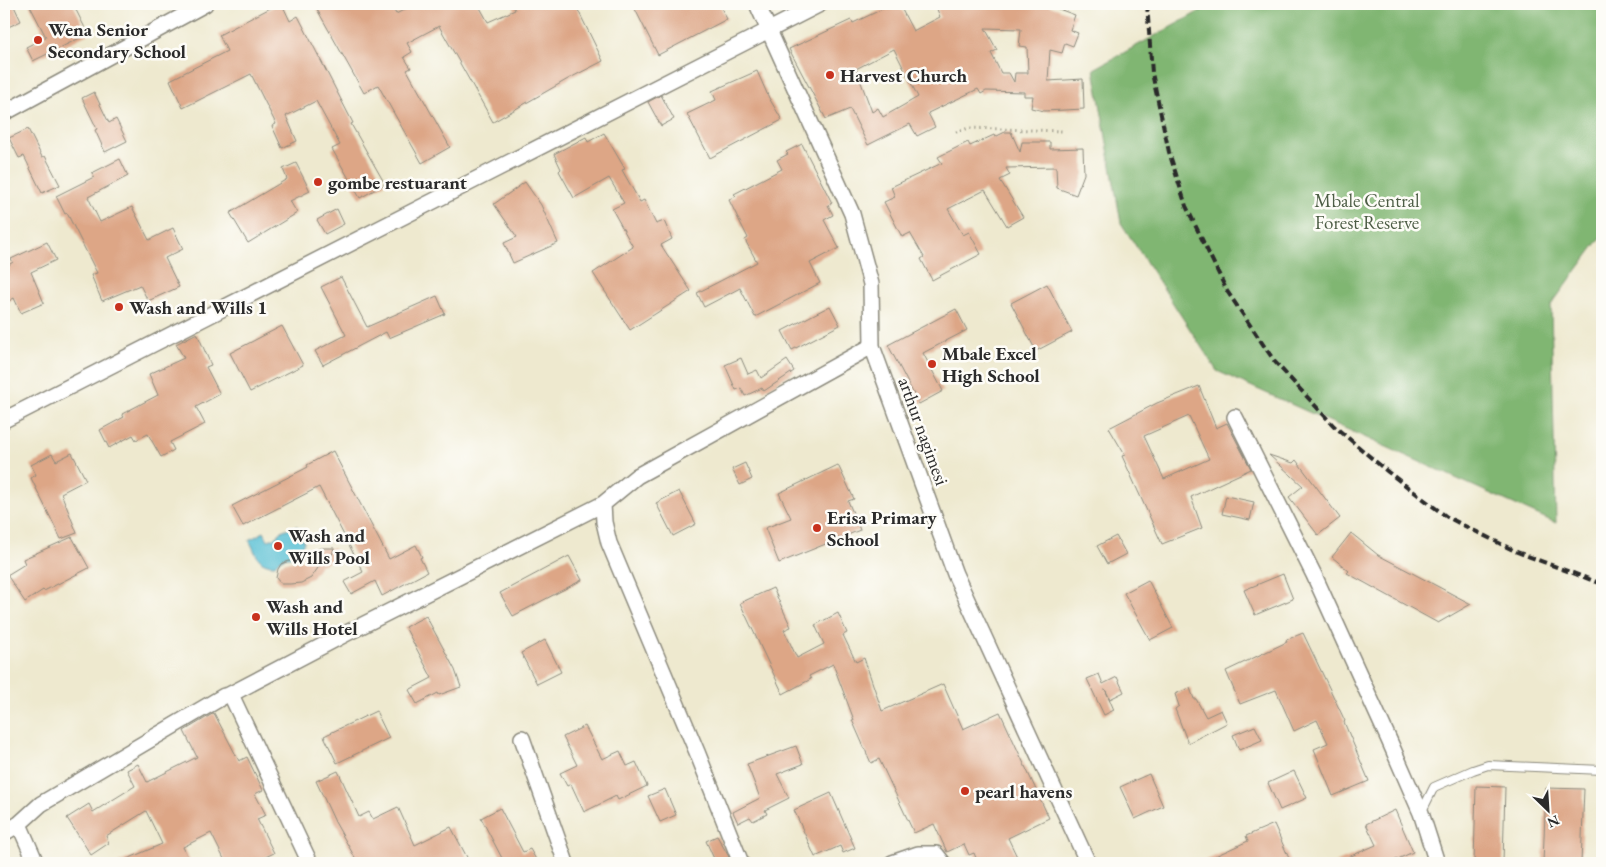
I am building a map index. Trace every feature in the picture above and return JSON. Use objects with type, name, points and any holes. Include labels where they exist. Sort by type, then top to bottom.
[{"type":"street","points":[[4,113],[205,4]]},
{"type":"street","name":"arthur nagimesi","points":[[757,4],[852,214],[871,284],[872,346],[955,574],[1088,863]]},
{"type":"street","points":[[4,420],[820,4]]},
{"type":"street","points":[[4,833],[19,824],[41,804],[224,696],[603,504],[637,476],[872,346]]},
{"type":"street","points":[[1235,417],[1314,575],[1421,812],[1437,863]]},
{"type":"street","points":[[603,504],[604,522],[609,543],[697,752],[741,863]]},
{"type":"street","points":[[229,695],[233,699],[310,863]]},
{"type":"street","points":[[522,738],[566,863]]},
{"type":"street","points":[[19,824],[36,863]]},
{"type":"street","points":[[892,863],[918,854],[936,854],[943,863]]},
{"type":"lane","points":[[1421,812],[1434,787],[1473,770],[1488,766],[1602,770]]},
{"type":"path","points":[[956,132],[969,128],[1063,132]]},
{"type":"green space","name":"Mbale Central Forest Reserve","points":[[1213,4],[1602,4],[1602,236],[1551,305],[1556,523],[1217,371],[1121,223],[1094,69]]},
{"type":"water","name":"Wash and Wills Pool","points":[[297,526],[304,542],[298,556],[283,558],[275,565],[264,563],[258,558],[249,540],[264,532],[268,540],[275,538],[283,530]]},
{"type":"building","points":[[4,4],[13,4],[21,21],[4,29]]},
{"type":"building","points":[[29,4],[73,4],[88,34],[33,61],[26,47],[46,37]]},
{"type":"building","points":[[278,4],[282,4],[290,21],[298,16],[353,123],[351,124],[385,184],[360,198],[332,149],[340,145],[316,101],[286,116],[297,141],[282,148],[272,126],[276,124],[251,74],[183,108],[170,80],[227,51],[219,35]]},
{"type":"building","points":[[314,4],[390,4],[396,14],[415,4],[478,4],[488,22],[515,10],[512,4],[575,4],[603,61],[493,122],[439,26],[407,43],[412,52],[404,57],[411,68],[407,70],[450,147],[422,163],[378,85],[364,93]]},
{"type":"building","points":[[641,4],[719,4],[727,19],[658,55],[634,7]]},
{"type":"building","points":[[893,4],[899,4],[913,31],[940,17],[935,4],[1045,4],[1075,15],[1070,30],[1078,33],[1073,46],[1065,43],[1062,53],[1050,50],[1048,81],[1083,79],[1084,109],[1044,111],[1031,108],[1033,96],[1024,96],[1024,92],[986,91],[981,94],[978,89],[928,113],[935,127],[917,136],[910,124],[868,145],[850,109],[826,119],[789,49],[851,20],[853,23]],"holes":[[[985,28],[1021,29],[1019,46],[1027,47],[1028,73],[1015,73],[1014,82],[1009,73],[1001,73],[991,53],[997,50]],[[894,49],[918,97],[883,117],[878,108],[872,112],[856,69]]]},
{"type":"building","points":[[757,71],[769,98],[782,120],[710,158],[687,114],[716,100],[712,91]]},
{"type":"building","points":[[94,92],[109,123],[116,119],[127,141],[105,152],[95,130],[97,129],[82,98]]},
{"type":"building","points":[[661,95],[674,119],[661,126],[648,102]]},
{"type":"building","points":[[28,129],[42,157],[45,156],[60,185],[42,193],[24,156],[19,158],[9,138]]},
{"type":"building","points":[[1005,132],[1011,132],[1020,152],[1022,142],[1050,142],[1050,149],[1083,148],[1084,174],[1076,195],[1057,188],[1056,167],[1006,168],[1010,175],[1000,180],[1023,217],[1007,226],[985,190],[948,209],[963,235],[969,232],[981,254],[932,280],[921,259],[924,257],[910,233],[902,237],[884,202],[895,197],[891,187],[942,163],[938,157],[968,142],[970,146]]},
{"type":"building","points":[[604,133],[625,169],[622,170],[640,202],[644,200],[656,224],[664,221],[672,239],[661,245],[691,291],[630,330],[593,273],[633,247],[612,209],[624,203],[609,178],[574,198],[559,171],[561,169],[554,154],[586,137],[588,142]]},
{"type":"building","points":[[802,144],[832,203],[828,205],[833,215],[824,220],[839,248],[810,263],[820,283],[755,317],[740,288],[704,307],[697,293],[757,262],[745,240],[748,238],[729,200],[736,196],[734,194],[782,169],[777,160],[788,154],[786,152]]},
{"type":"building","points":[[120,159],[128,176],[88,197],[100,222],[132,207],[149,240],[173,228],[183,249],[165,258],[179,287],[148,301],[140,285],[102,301],[91,275],[97,273],[67,213],[65,214],[56,196],[94,177],[92,173]]},
{"type":"building","points":[[296,163],[310,191],[290,201],[297,213],[248,243],[230,213],[287,179],[283,169]]},
{"type":"building","points":[[525,182],[541,205],[558,243],[513,263],[504,243],[517,237],[494,204]]},
{"type":"building","points":[[337,209],[344,224],[325,234],[317,220]]},
{"type":"building","points":[[47,242],[56,260],[31,272],[44,303],[21,313],[14,298],[4,304],[4,268],[13,262],[11,259]]},
{"type":"building","points":[[341,277],[367,327],[437,296],[445,314],[389,338],[386,332],[323,365],[315,351],[346,335],[321,287]]},
{"type":"building","points":[[1047,284],[1072,332],[1036,351],[1011,303]]},
{"type":"building","points":[[830,306],[840,325],[792,350],[782,331]]},
{"type":"building","points":[[956,309],[967,330],[923,353],[943,391],[919,404],[888,345]]},
{"type":"building","points":[[282,326],[303,365],[250,392],[230,353]]},
{"type":"building","points":[[197,333],[211,365],[206,367],[220,394],[196,407],[205,424],[170,442],[174,450],[161,457],[148,434],[136,440],[133,435],[109,448],[100,430],[124,417],[122,414],[158,395],[149,374],[184,358],[176,344]]},
{"type":"building","points":[[741,358],[748,374],[757,370],[761,378],[787,360],[794,371],[764,391],[762,388],[745,396],[741,388],[736,390],[725,365]]},
{"type":"building","points":[[1199,386],[1216,428],[1227,423],[1251,469],[1191,497],[1202,528],[1162,544],[1122,456],[1125,455],[1109,428],[1157,403]],"holes":[[[1189,416],[1209,459],[1164,479],[1144,436]]]},
{"type":"building","points":[[333,451],[389,559],[416,545],[427,572],[382,596],[375,581],[351,594],[344,582],[363,572],[319,487],[243,526],[232,506],[308,467],[307,465]]},
{"type":"building","points":[[72,453],[86,480],[61,493],[77,533],[61,539],[31,478],[36,475],[31,465],[52,454],[56,461]]},
{"type":"building","points":[[1269,455],[1293,463],[1296,460],[1340,518],[1318,535],[1289,497],[1303,486]]},
{"type":"building","points":[[745,463],[752,479],[740,485],[732,469]]},
{"type":"building","points":[[838,465],[854,499],[848,501],[860,530],[779,563],[765,528],[791,518],[779,493]]},
{"type":"building","points":[[679,491],[696,524],[673,536],[656,503]]},
{"type":"building","points":[[1226,496],[1254,502],[1250,520],[1222,514]]},
{"type":"building","points":[[1351,533],[1378,555],[1471,604],[1438,623],[1347,573],[1349,571],[1332,557]]},
{"type":"building","points":[[1116,536],[1126,554],[1107,564],[1097,546]]},
{"type":"building","points":[[72,537],[89,568],[43,590],[25,602],[7,575],[25,564],[23,559]]},
{"type":"building","points":[[320,548],[334,548],[331,559],[327,563],[320,565],[311,578],[301,583],[281,584],[276,578],[281,564],[289,561],[303,560]]},
{"type":"building","points":[[569,556],[582,580],[513,616],[500,593]]},
{"type":"building","points":[[1283,574],[1293,599],[1255,615],[1244,590]]},
{"type":"building","points":[[1148,580],[1173,628],[1150,640],[1124,593]]},
{"type":"building","points":[[773,588],[791,627],[784,630],[797,658],[824,644],[815,625],[838,613],[847,633],[843,635],[856,662],[864,658],[882,711],[943,684],[963,729],[1000,712],[1049,818],[1008,838],[1020,863],[978,863],[974,853],[969,855],[964,844],[947,852],[934,824],[914,833],[879,759],[871,763],[852,720],[854,720],[833,664],[809,676],[811,679],[783,694],[740,603]]},
{"type":"building","points":[[426,616],[455,670],[461,687],[439,695],[438,693],[417,704],[409,690],[432,678],[405,627]]},
{"type":"building","points":[[1303,633],[1345,721],[1369,781],[1333,796],[1314,749],[1328,743],[1317,720],[1294,731],[1276,690],[1240,704],[1226,671]]},
{"type":"building","points":[[545,640],[561,672],[537,684],[521,653]]},
{"type":"building","points":[[1099,674],[1103,684],[1117,677],[1124,692],[1110,699],[1105,689],[1114,710],[1104,715],[1087,679]]},
{"type":"building","points":[[1190,688],[1194,699],[1196,699],[1206,717],[1221,710],[1227,723],[1188,743],[1175,709],[1179,706],[1175,694]]},
{"type":"building","points":[[376,711],[389,738],[337,763],[324,736]]},
{"type":"building","points":[[214,713],[239,761],[247,757],[263,790],[255,794],[266,815],[257,819],[274,853],[253,863],[226,863],[211,833],[183,847],[191,863],[118,863],[162,844],[146,811],[106,836],[109,843],[91,855],[67,818],[89,804],[93,812],[135,786],[127,770],[138,764],[147,782],[197,757],[184,731]]},
{"type":"building","points":[[585,726],[602,759],[620,751],[627,766],[636,762],[647,786],[618,800],[616,796],[584,812],[571,784],[567,786],[560,773],[577,765],[563,737]]},
{"type":"building","points":[[1255,726],[1262,740],[1239,750],[1233,735]]},
{"type":"building","points":[[796,746],[803,764],[777,774],[789,798],[765,810],[767,814],[753,821],[750,817],[738,823],[733,812],[760,798],[747,764]]},
{"type":"building","points":[[338,771],[359,817],[369,812],[373,819],[398,807],[415,845],[451,827],[470,863],[358,863],[335,822],[316,781]]},
{"type":"building","points":[[1294,771],[1307,798],[1280,810],[1268,783]]},
{"type":"building","points":[[1149,774],[1163,806],[1135,819],[1120,787]]},
{"type":"building","points":[[1476,786],[1505,787],[1503,863],[1474,863]]},
{"type":"building","points":[[1546,788],[1584,789],[1581,863],[1543,863]]},
{"type":"building","points":[[665,789],[676,815],[660,822],[648,796]]},
{"type":"building","points":[[831,793],[855,848],[843,853],[840,846],[815,857],[794,810]]},
{"type":"building","points":[[500,808],[523,852],[530,849],[538,863],[502,863],[504,862],[481,818]]},
{"type":"building","points":[[1395,810],[1413,852],[1389,863],[1335,863],[1376,845],[1366,824]]},
{"type":"building","points":[[1274,824],[1291,863],[1200,863],[1248,841],[1246,836]]},
{"type":"building","points":[[717,836],[731,863],[716,863],[706,841]]},
{"type":"railway","points":[[1147,4],[1152,73],[1169,152],[1186,206],[1227,291],[1275,362],[1334,426],[1388,472],[1447,517],[1517,552],[1602,584]]},
{"type":"place","name":"Wena Senior Secondary School","points":[[38,40]]},
{"type":"place","name":"Harvest Church","points":[[830,75]]},
{"type":"place","name":"gombe restuarant","points":[[318,182]]},
{"type":"place","name":"Wash and Wills 1","points":[[119,307]]},
{"type":"place","name":"Mbale Excel High School","points":[[932,364]]},
{"type":"place","name":"Erisa Primary School","points":[[817,528]]},
{"type":"place","name":"Wash and Wills Pool","points":[[278,546]]},
{"type":"place","name":"Wash and Wills Hotel","points":[[256,617]]},
{"type":"place","name":"pearl havens","points":[[965,791]]}]
